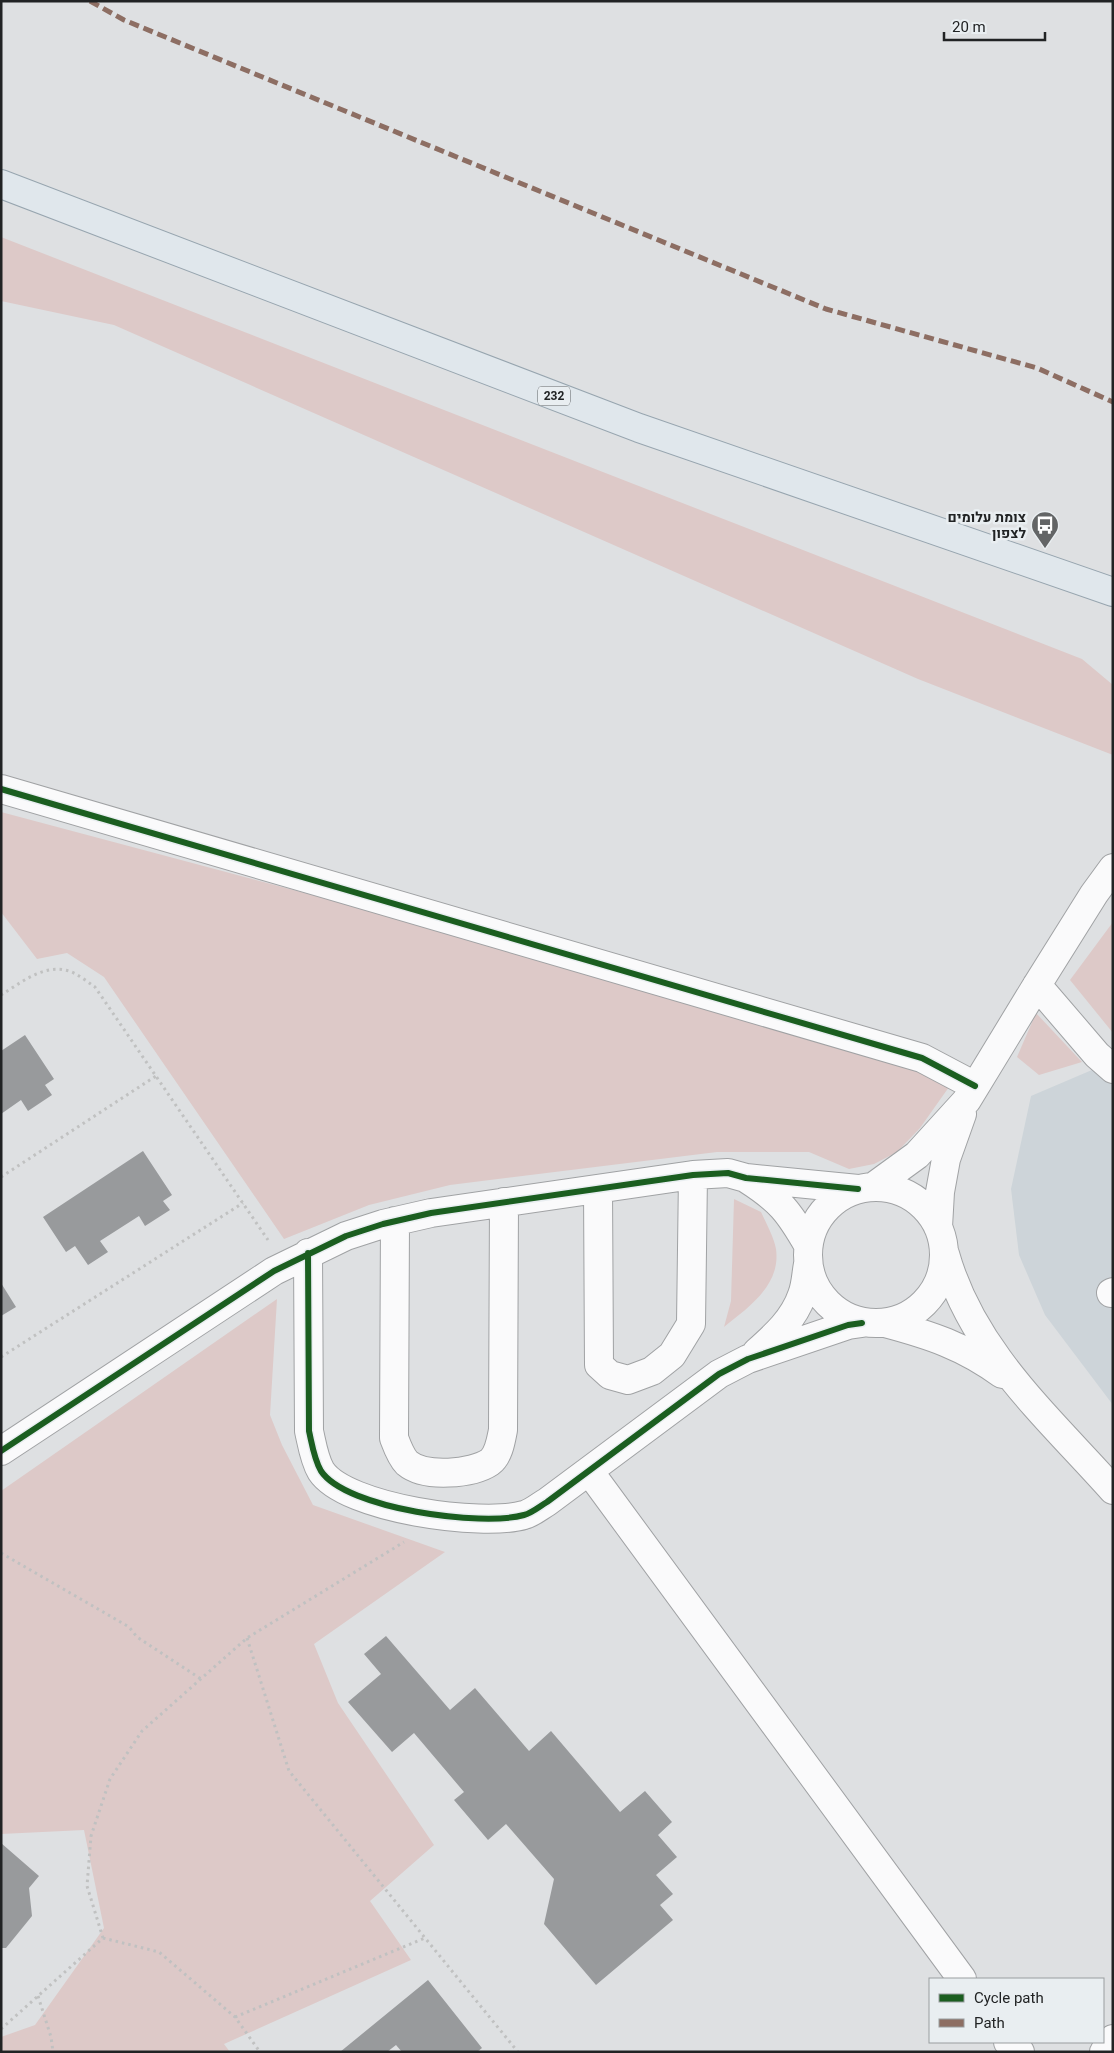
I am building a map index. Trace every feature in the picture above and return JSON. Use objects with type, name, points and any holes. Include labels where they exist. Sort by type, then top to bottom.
[{"type":"main road","name":"232","points":[[1,184],[639,428],[1108,592]]},
{"type":"street","points":[[1,789],[922,1058],[971,1093]]},
{"type":"street","points":[[748,1359],[777,1333],[791,1317],[802,1294],[814,1226],[825,1210],[840,1197],[866,1188],[917,1155],[971,1093],[1036,985],[1113,868]]},
{"type":"street","points":[[1036,985],[1097,1055],[1113,1069]]},
{"type":"street","points":[[297,1259],[309,1431],[314,1454],[322,1472],[344,1490],[370,1501],[430,1514],[485,1520],[525,1515],[547,1502],[719,1374],[748,1359],[848,1325],[905,1318],[922,1306],[935,1290],[942,1271],[940,1192],[946,1159],[971,1093]]},
{"type":"street","points":[[1,1451],[297,1259],[346,1236],[394,1221],[431,1213],[693,1175],[728,1173],[746,1178],[893,1190],[911,1198],[927,1210],[941,1239],[952,1281],[965,1309],[995,1356],[1017,1385],[1113,1490]]},
{"type":"street","points":[[598,1189],[599,1365],[610,1375],[628,1380],[652,1371],[672,1355],[691,1324],[693,1175]]},
{"type":"street","points":[[746,1178],[770,1194],[792,1216],[808,1255],[814,1284],[826,1302],[842,1315],[928,1334],[984,1360],[1017,1385]]},
{"type":"street","points":[[394,1221],[394,1438],[407,1462],[421,1470],[448,1473],[474,1469],[491,1461],[500,1446],[503,1430],[504,1202]]},
{"type":"street","points":[[589,1471],[961,1978]]},
{"type":"street","points":[[1104,2052],[1113,2039]]},
{"type":"street","points":[[1009,2043],[1020,2052]]},
{"type":"path","points":[[1,995],[29,977],[46,971],[64,970],[79,976],[95,987],[243,1203],[297,1259]]},
{"type":"path","points":[[1,1177],[156,1076]]},
{"type":"path","points":[[1,1357],[243,1203]]},
{"type":"path","points":[[103,1938],[87,1886],[91,1836],[110,1779],[142,1731],[247,1638],[405,1541]]},
{"type":"path","points":[[1,1554],[129,1627],[137,1636],[201,1679]]},
{"type":"path","points":[[247,1638],[289,1770],[518,2052]]},
{"type":"path","points":[[1,2029],[103,1938]]},
{"type":"path","points":[[103,1938],[159,1952],[235,2017],[260,2052]]},
{"type":"path","points":[[235,2017],[425,1938]]},
{"type":"path","points":[[38,1996],[51,2037],[53,2052]]},
{"type":"shaded area","points":[[1,237],[1082,659],[1113,685],[1113,755],[918,679],[114,325],[1,301]]},
{"type":"shaded area","points":[[1,812],[902,1052],[949,1087],[920,1128],[897,1152],[874,1164],[849,1169],[809,1152],[717,1152],[450,1185],[369,1205],[284,1239],[104,977],[67,953],[37,959],[1,912]]},
{"type":"shaded area","points":[[1113,922],[1113,1033],[1070,980]]},
{"type":"shaded area","points":[[1036,1013],[1082,1062],[1039,1075],[1017,1057]]},
{"type":"shaded area","points":[[1113,1061],[1113,1405],[1045,1315],[1019,1255],[1011,1189],[1031,1096]]},
{"type":"shaded area","points":[[734,1199],[761,1212],[775,1244],[776,1262],[774,1274],[761,1294],[724,1327],[731,1301]]},
{"type":"shaded area","points":[[277,1299],[270,1415],[282,1445],[313,1505],[445,1552],[314,1644],[338,1703],[434,1845],[370,1901],[411,1960],[224,2044],[230,2052],[1,2052],[1,2037],[35,2025],[104,1928],[84,1830],[1,1834],[1,1491]]},
{"type":"building","points":[[25,1035],[54,1079],[45,1085],[52,1095],[28,1111],[21,1100],[1,1114],[1,1051]]},
{"type":"building","points":[[143,1151],[172,1195],[163,1201],[170,1210],[145,1226],[139,1216],[100,1241],[108,1252],[88,1265],[75,1246],[66,1252],[43,1217]]},
{"type":"building","points":[[1,1283],[16,1307],[1,1316]]},
{"type":"building","points":[[386,1636],[450,1710],[475,1688],[529,1751],[551,1731],[620,1812],[645,1791],[672,1822],[658,1835],[677,1857],[656,1875],[673,1894],[660,1905],[673,1920],[596,1985],[544,1924],[554,1879],[506,1824],[488,1840],[454,1800],[464,1792],[414,1733],[392,1752],[348,1702],[381,1674],[364,1654]]},
{"type":"building","points":[[1,1843],[39,1876],[29,1888],[32,1916],[6,1948],[1,1948]]},
{"type":"building","points":[[428,1980],[482,2048],[477,2052],[402,2052],[396,2045],[387,2052],[340,2052]]},
{"type":"marked path","points":[[90,1],[124,20],[826,309],[1037,368],[1113,402]]},
{"type":"cycle path","points":[[1,789],[922,1058],[975,1086]]},
{"type":"cycle path","points":[[1,1451],[274,1271],[346,1236],[383,1224],[431,1213],[693,1175],[728,1173],[746,1178],[858,1189]]},
{"type":"cycle path","points":[[308,1253],[309,1431],[321,1471],[335,1484],[358,1496],[416,1512],[478,1519],[505,1518],[530,1513],[719,1374],[748,1359],[848,1325],[862,1323]]},
{"type":"place","name":"צומת עלומים לצפון","points":[[1045,549]]}]
